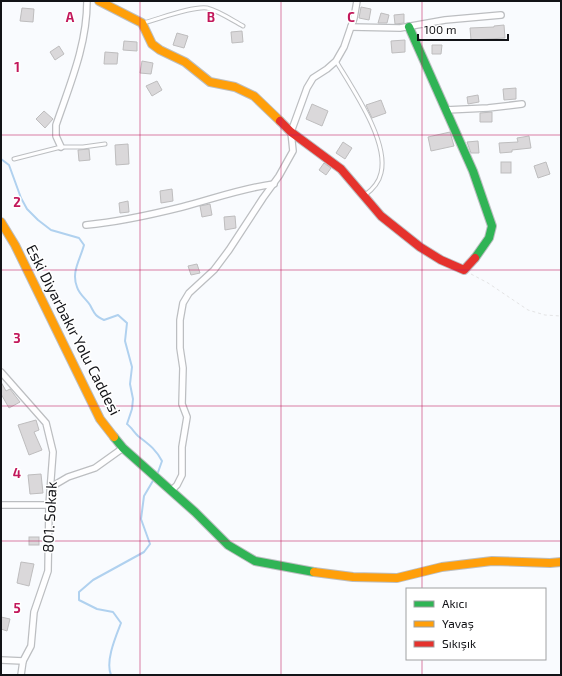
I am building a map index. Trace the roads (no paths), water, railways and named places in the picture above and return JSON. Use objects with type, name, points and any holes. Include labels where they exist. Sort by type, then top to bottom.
[{"type":"street","points":[[61,147],[56,136],[56,125],[80,58],[88,1]]},
{"type":"street","points":[[99,1],[142,23],[152,44],[160,50],[185,62],[210,82],[236,88],[254,96],[290,132],[341,169],[381,216],[415,243],[441,260],[464,270],[489,240],[492,233],[492,226],[473,171],[409,26]]},
{"type":"street","points":[[171,491],[177,486],[182,475],[182,447],[187,418],[182,404],[183,368],[180,348],[180,320],[183,303],[188,293],[214,270],[279,176],[293,151],[290,132],[307,88],[313,78],[336,61],[344,47],[358,1]]},
{"type":"street","points":[[351,27],[400,28],[445,20],[501,15]]},
{"type":"street","points":[[446,110],[488,108],[522,104]]},
{"type":"street","points":[[86,225],[112,222],[181,207],[253,186],[274,184]]},
{"type":"street","name":"Eski Diyarbakır Yolu Caddesi","points":[[1,222],[15,245],[100,419],[123,448],[195,512],[228,545],[255,562],[353,577],[397,578],[442,567],[492,561],[561,562]]},
{"type":"street","name":"801. Sokak","points":[[1,372],[46,423],[53,452],[49,504],[48,571],[34,612],[31,646],[23,661],[21,675]]},
{"type":"street","points":[[51,487],[68,477],[95,468],[123,448]]},
{"type":"street","points":[[1,505],[49,504]]},
{"type":"street","points":[[1,660],[23,661]]},
{"type":"lane","points":[[142,23],[192,10],[206,8],[243,26]]},
{"type":"lane","points":[[336,61],[362,105],[376,134],[380,149],[382,162],[381,174],[375,185],[363,196]]},
{"type":"lane","points":[[14,159],[61,147],[83,147],[105,144]]},
{"type":"waterway","points":[[1,159],[9,165],[21,198],[27,209],[51,230],[79,238],[84,245],[77,266],[75,282],[79,292],[90,305],[95,314],[104,320],[118,315],[127,323],[125,341],[132,367],[130,384],[133,399],[132,409],[127,424],[157,453],[162,461],[157,475]]},
{"type":"waterway","points":[[111,675],[109,663],[110,656],[121,623],[113,612],[97,609],[79,600],[79,592],[93,580],[144,552],[150,544],[141,519],[144,496],[154,479]]}]
